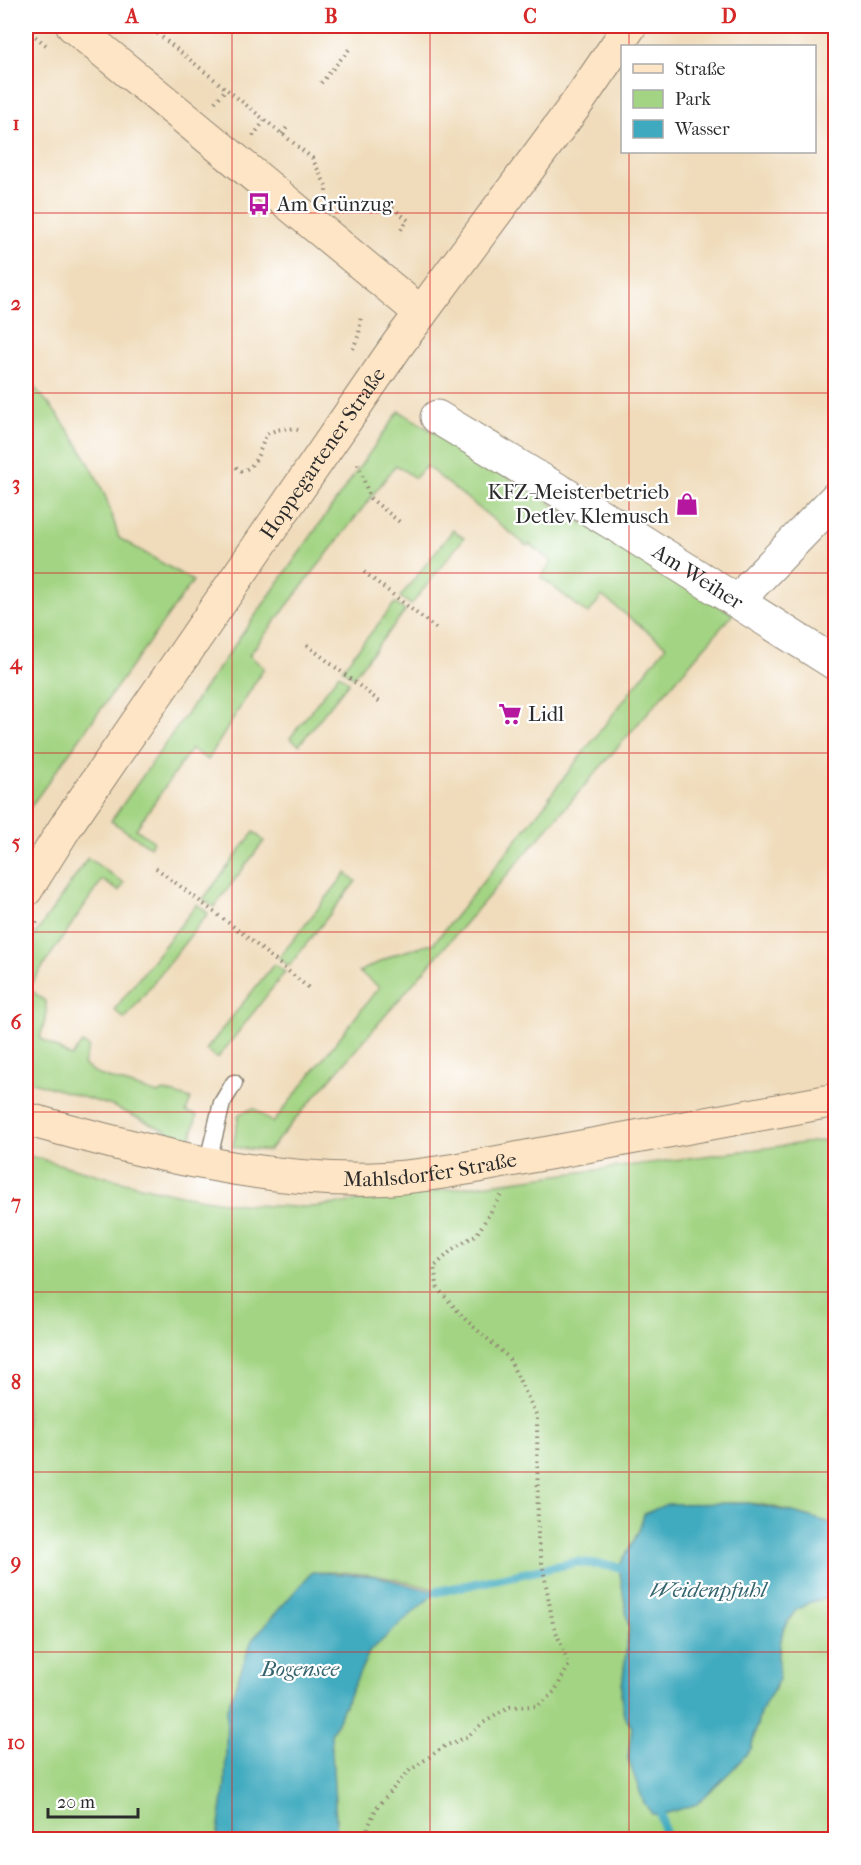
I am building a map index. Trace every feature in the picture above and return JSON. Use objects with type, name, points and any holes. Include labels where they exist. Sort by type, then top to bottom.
[{"type":"main road","points":[[73,26],[421,313]]},
{"type":"main road","name":"Hoppegartener Straße","points":[[26,890],[68,823],[421,313],[580,99],[630,26]]},
{"type":"main road","name":"Mahlsdorfer Straße","points":[[26,1119],[207,1165],[280,1176],[374,1179],[417,1175],[502,1161],[836,1100]]},
{"type":"street","name":"Am Weiher","points":[[437,417],[621,528],[836,664]]},
{"type":"street","points":[[741,603],[751,586],[836,498]]},
{"type":"lane","points":[[207,1165],[222,1103],[234,1083]]},
{"type":"path","points":[[148,26],[312,158]]},
{"type":"path","points":[[321,83],[351,47]]},
{"type":"path","points":[[282,134],[288,126]]},
{"type":"path","points":[[387,204],[408,220],[400,231]]},
{"type":"path","points":[[236,467],[241,471],[248,470],[267,434],[294,428],[301,432]]},
{"type":"path","points":[[358,464],[370,498],[402,524]]},
{"type":"path","points":[[364,572],[438,630]]},
{"type":"path","points":[[307,645],[380,702]]},
{"type":"path","points":[[156,868],[242,933],[310,989]]},
{"type":"path","points":[[363,1839],[376,1808],[409,1772],[445,1746],[467,1737],[483,1723],[510,1707],[538,1706],[555,1691],[570,1665],[553,1624],[538,1540],[537,1416],[508,1357],[466,1320],[438,1289],[434,1267],[453,1249],[477,1234],[504,1190]]},
{"type":"green space","points":[[26,379],[60,418],[97,477],[119,538],[193,581],[26,813]]},
{"type":"green space","points":[[399,411],[733,614],[268,1151],[233,1147],[239,1114],[254,1108],[273,1123],[379,987],[359,972],[396,954],[434,943],[550,798],[666,646],[602,596],[588,614],[541,577],[552,562],[529,544],[527,546],[426,466],[415,478],[396,465],[249,655],[264,668],[208,760],[191,749],[136,829],[153,841],[150,847],[111,821]]},
{"type":"green space","points":[[453,530],[464,538],[411,605],[400,597]]},
{"type":"green space","points":[[395,603],[405,611],[353,677],[342,669]]},
{"type":"green space","points":[[339,674],[349,682],[299,745],[290,738]]},
{"type":"green space","points":[[254,832],[264,841],[214,907],[203,899]]},
{"type":"green space","points":[[88,858],[124,883],[119,891],[102,880],[28,988],[45,1001],[47,1013],[40,1038],[71,1057],[82,1043],[89,1047],[83,1065],[99,1075],[158,1094],[164,1091],[191,1099],[186,1112],[197,1115],[191,1138],[169,1132],[112,1106],[26,1080],[26,948]]},
{"type":"green space","points":[[346,873],[356,881],[289,966],[279,958]]},
{"type":"green space","points":[[197,904],[208,913],[125,1019],[114,1010]]},
{"type":"green space","points":[[274,964],[285,972],[217,1059],[206,1050]]},
{"type":"green space","points":[[835,1139],[835,1524],[780,1508],[746,1503],[708,1504],[644,1514],[639,1531],[619,1567],[629,1629],[621,1694],[624,1716],[632,1726],[628,1759],[751,1749],[760,1713],[779,1679],[778,1657],[783,1629],[795,1611],[808,1603],[835,1595],[835,1839],[337,1839],[331,1735],[369,1652],[436,1590],[374,1575],[328,1572],[312,1573],[225,1785],[217,1839],[26,1839],[26,1155],[121,1181],[193,1197],[253,1205],[313,1207]]},
{"type":"water","name":"Weidenpfuhl","points":[[747,1503],[835,1524],[835,1595],[808,1603],[795,1611],[783,1629],[778,1657],[779,1679],[760,1713],[751,1749],[697,1804],[661,1815],[652,1814],[644,1803],[628,1759],[632,1727],[624,1716],[621,1694],[629,1629],[619,1567],[639,1531],[644,1514],[667,1504]]},
{"type":"water","name":"Bogensee","points":[[312,1572],[375,1576],[436,1592],[369,1652],[331,1735],[337,1839],[217,1839],[225,1785],[227,1709],[252,1640]]},
{"type":"waterway","points":[[436,1592],[577,1562],[619,1567]]},
{"type":"waterway","points":[[661,1815],[666,1840]]},
{"type":"place","name":"Am Grünzug","points":[[259,204]]},
{"type":"place","name":"KFZ-Meisterbetrieb Detlev Klemusch","points":[[687,504]]},
{"type":"place","name":"Lidl","points":[[510,714]]}]
